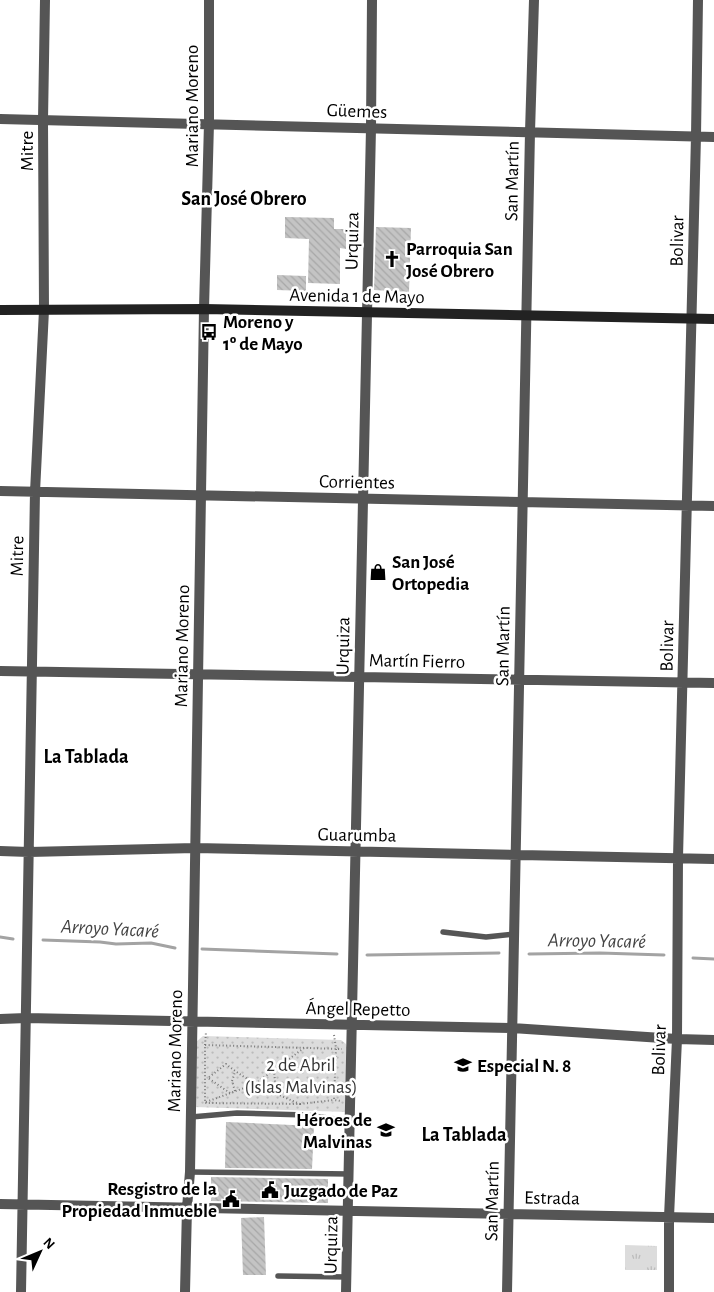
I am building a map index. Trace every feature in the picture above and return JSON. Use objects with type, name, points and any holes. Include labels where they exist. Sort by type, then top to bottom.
[{"type":"main road","name":"Avenida 1 de Mayo","points":[[0,310],[204,309],[714,319]]},
{"type":"street","name":"Mitre","points":[[21,1292],[35,492],[44,310],[43,120],[45,0]]},
{"type":"street","name":"Mariano Moreno","points":[[185,1292],[190,1172],[204,309],[209,123],[208,0]]},
{"type":"street","name":"Urquiza","points":[[346,1292],[371,128],[372,0]]},
{"type":"street","name":"San Martín","points":[[507,1292],[522,502],[534,0]]},
{"type":"street","name":"Bolivar","points":[[670,1292],[670,1217],[677,1039],[678,858],[698,0]]},
{"type":"street","name":"Güemes","points":[[0,119],[714,137]]},
{"type":"street","name":"Corrientes","points":[[0,491],[714,506]]},
{"type":"street","name":"Martín Fierro","points":[[0,671],[714,683]]},
{"type":"street","name":"Guarumba","points":[[0,851],[195,848],[714,859]]},
{"type":"street","name":"Ángel Repetto","points":[[0,1019],[512,1028],[714,1040]]},
{"type":"street","name":"Estrada","points":[[0,1204],[714,1218]]},
{"type":"lane","points":[[443,932],[486,936],[514,934]]},
{"type":"lane","points":[[191,1117],[237,1112],[306,1115],[350,1121]]},
{"type":"lane","points":[[190,1172],[349,1174]]},
{"type":"lane","points":[[278,1276],[347,1277]]},
{"type":"path","points":[[205,1103],[207,1022]]},
{"type":"path","points":[[333,1025],[336,1048],[334,1100]]},
{"type":"path","points":[[205,1045],[351,1049]]},
{"type":"path","points":[[205,1103],[255,1084],[304,1048]]},
{"type":"path","points":[[206,1078],[226,1064],[255,1084],[300,1104]]},
{"type":"path","points":[[273,1093],[275,1082],[274,1070]]},
{"type":"path","points":[[235,1091],[232,1081],[236,1072]]},
{"type":"path","points":[[206,1078],[230,1093]]},
{"type":"path","points":[[205,1103],[300,1104],[334,1100],[350,1101]]},
{"type":"green space","name":"2 de Abril (Islas Malvinas)","points":[[203,1036],[341,1040],[346,1044],[348,1051],[347,1112],[194,1107],[196,1042]]},
{"type":"green space","points":[[625,1245],[657,1246],[657,1270],[625,1270]]},
{"type":"building","points":[[285,217],[334,218],[334,229],[346,229],[346,249],[340,248],[340,284],[308,283],[309,239],[285,238]]},
{"type":"building","name":"Parroquia San José Obrero","points":[[376,227],[411,228],[409,292],[374,290]]},
{"type":"building","points":[[277,275],[306,276],[306,291],[277,290]]},
{"type":"building","points":[[226,1122],[314,1126],[312,1169],[225,1168]]},
{"type":"building","name":"Juzgado de Paz","points":[[211,1177],[328,1179],[328,1203],[211,1201]]},
{"type":"building","points":[[264,1217],[266,1275],[243,1275],[241,1218]]},
{"type":"waterway","name":"Arroyo Yacaré","points":[[0,937],[13,939]]},
{"type":"waterway","name":"Arroyo Yacaré","points":[[43,940],[116,944],[151,943],[175,948]]},
{"type":"waterway","name":"Arroyo Yacaré","points":[[202,949],[337,954]]},
{"type":"waterway","name":"Arroyo Yacaré","points":[[367,955],[499,953]]},
{"type":"waterway","name":"Arroyo Yacaré","points":[[529,954],[600,953],[664,955]]},
{"type":"waterway","name":"Arroyo Yacaré","points":[[693,958],[714,959]]},
{"type":"place","name":"Parroquia San José Obrero","points":[[392,259]]},
{"type":"place","name":"Moreno y 1º de Mayo","points":[[209,332]]},
{"type":"place","name":"San José Ortopedia","points":[[378,572]]},
{"type":"place","name":"Especial N. 8","points":[[463,1065]]},
{"type":"place","name":"Héroes de Malvinas","points":[[386,1130]]},
{"type":"place","name":"Juzgado de Paz","points":[[270,1190]]},
{"type":"place","name":"Resgistro de la Propiedad Inmueble","points":[[231,1199]]},
{"type":"district","name":"San José Obrero","points":[[244,198]]},
{"type":"district","name":"La Tablada","points":[[86,756]]},
{"type":"district","name":"La Tablada","points":[[464,1134]]}]
